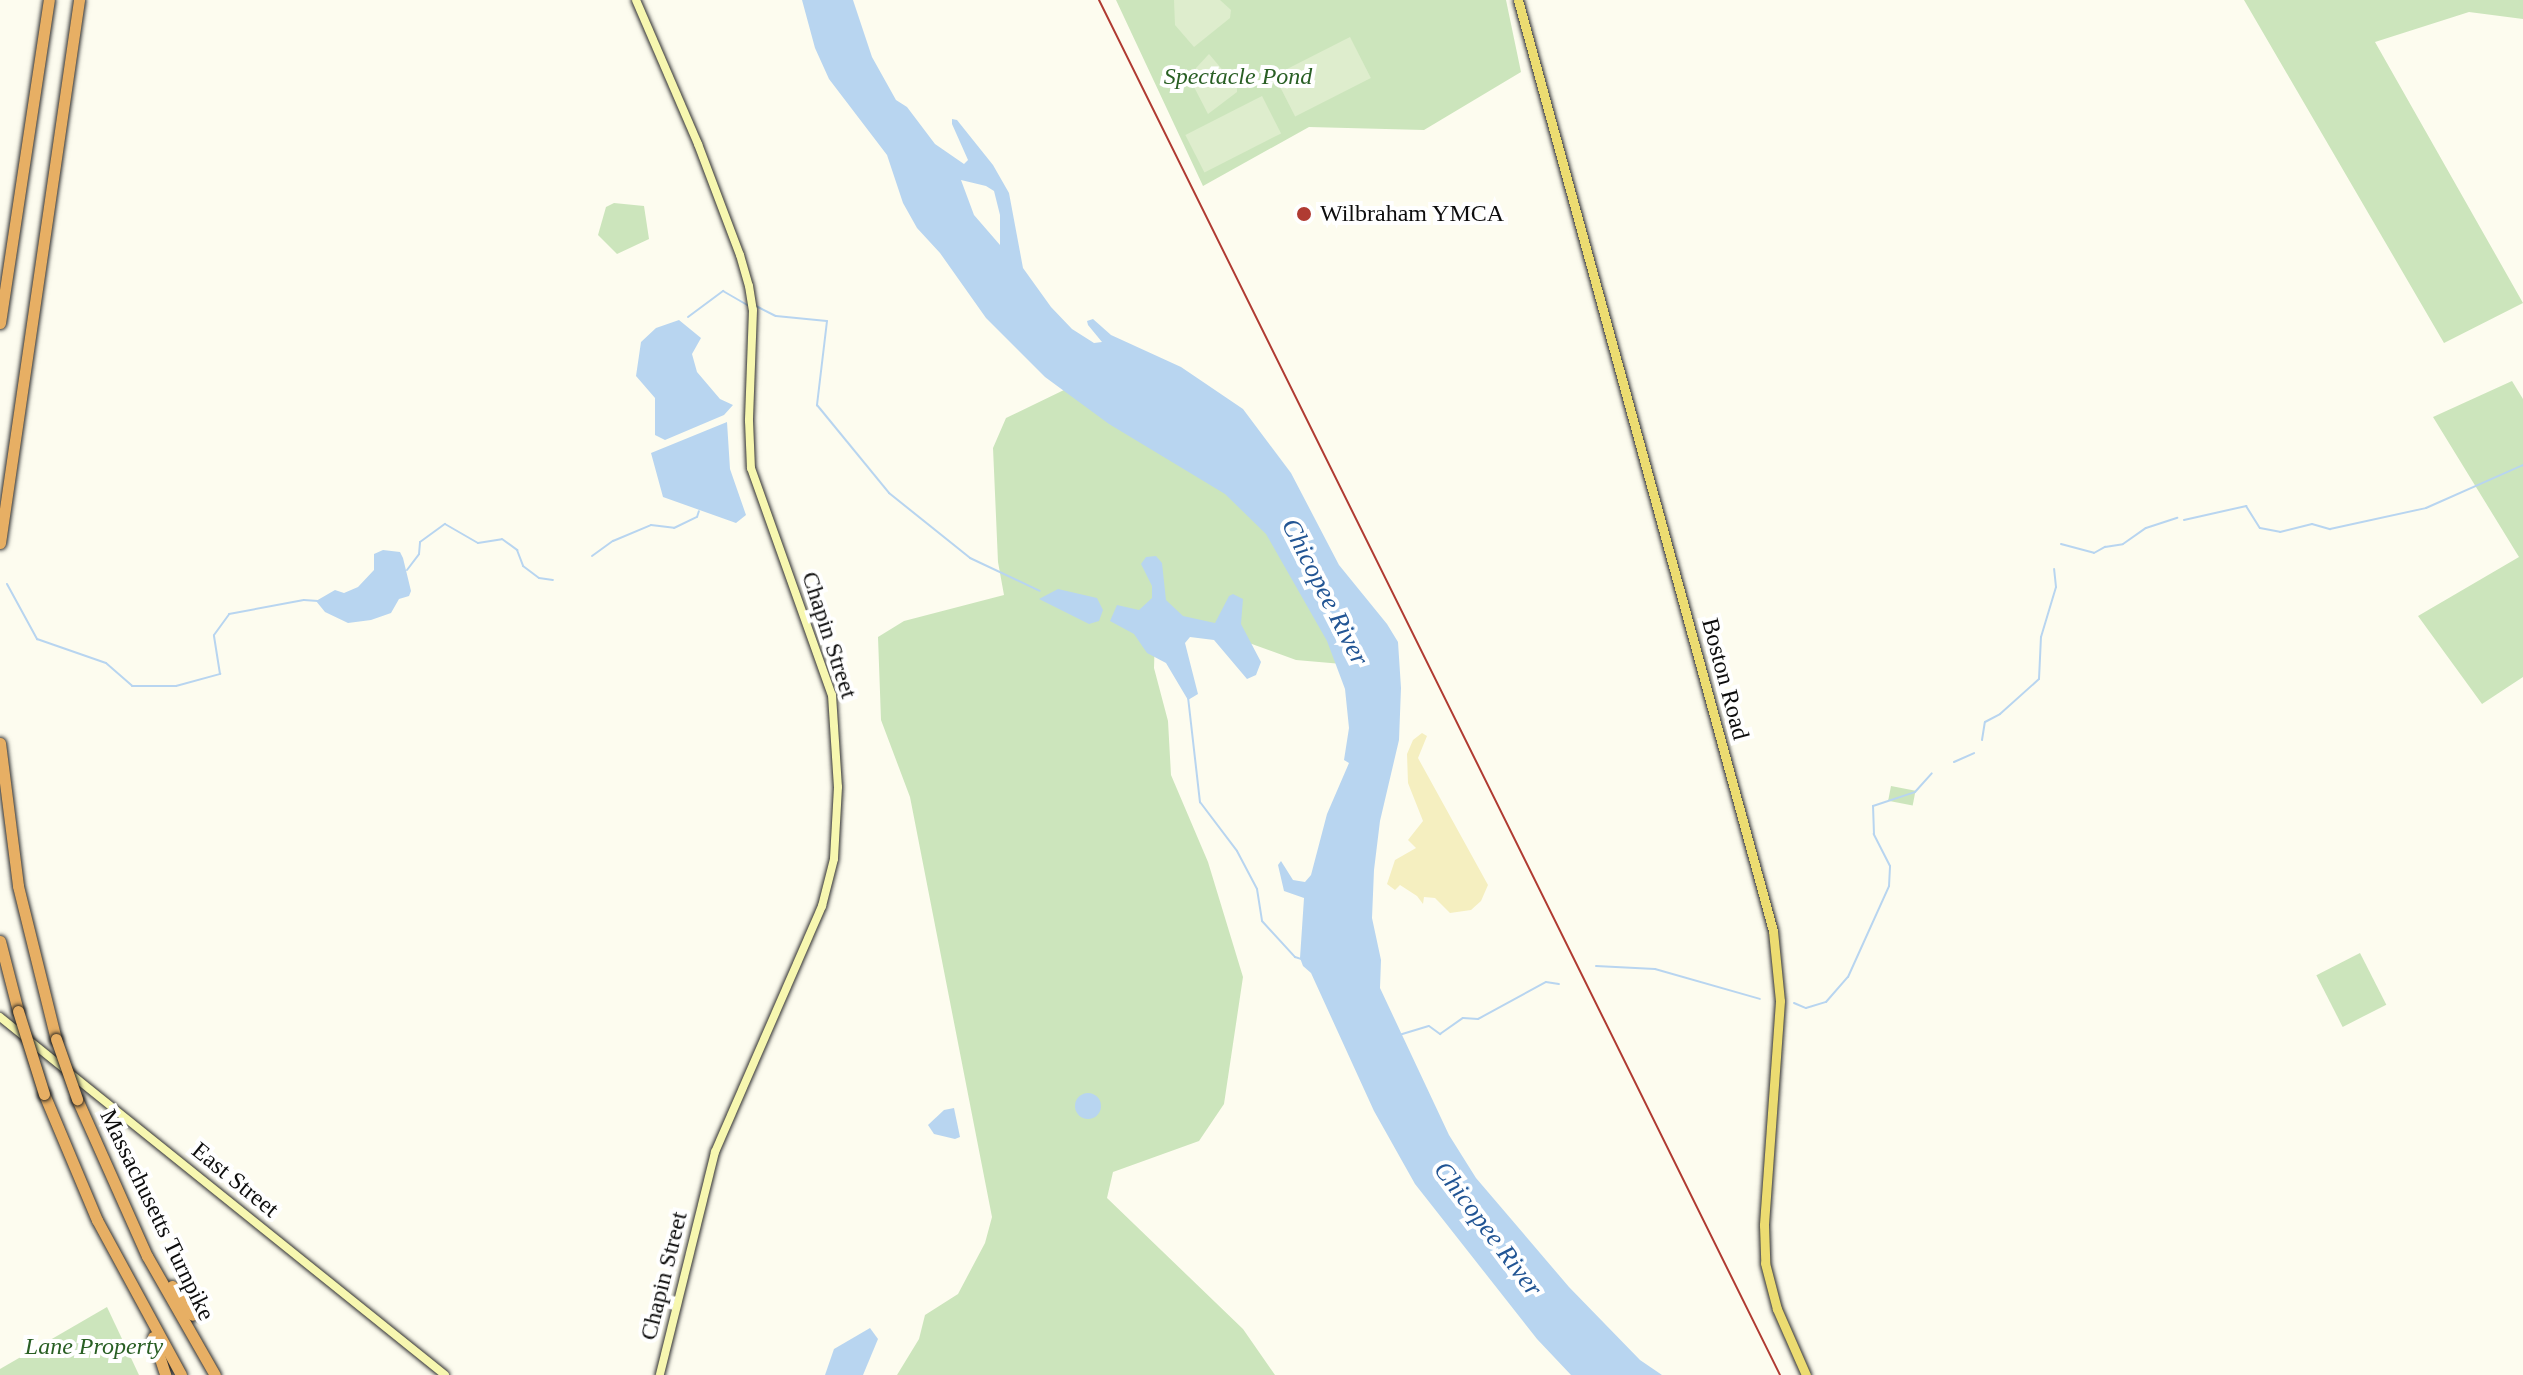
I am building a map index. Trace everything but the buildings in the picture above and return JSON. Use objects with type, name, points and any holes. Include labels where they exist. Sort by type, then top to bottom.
[{"type":"highway","points":[[0,323],[49,0]]},
{"type":"highway","points":[[0,543],[79,0]]},
{"type":"highway","name":"Massachusetts Turnpike","points":[[0,743],[18,886],[56,1039],[77,1099],[124,1207],[215,1375]]},
{"type":"highway","points":[[0,941],[44,1094],[91,1207],[181,1375]]},
{"type":"highway","points":[[124,1207],[192,1315]]},
{"type":"highway","points":[[138,1299],[165,1375]]},
{"type":"main road","name":"Chapin Street","points":[[636,0],[736,243],[752,307],[750,457],[759,496],[832,695],[838,787],[834,859],[811,937],[715,1152],[660,1375]]},
{"type":"main road","name":"Boston Road","points":[[1518,0],[1773,931],[1780,1001],[1764,1225],[1765,1263],[1777,1309],[1806,1375]]},
{"type":"main road","name":"East Street","points":[[0,1017],[445,1375]]},
{"type":"green space","name":"Spectacle Pond","points":[[1116,0],[1506,0],[1521,72],[1424,130],[1309,127],[1203,186]]},
{"type":"green space","points":[[1174,0],[1220,0],[1231,10],[1230,18],[1194,47],[1175,25]]},
{"type":"green space","points":[[2244,0],[2523,0],[2523,19],[2469,12],[2375,42],[2523,303],[2444,343]]},
{"type":"green space","points":[[1350,37],[1371,78],[1295,117],[1274,76]]},
{"type":"green space","points":[[1209,54],[1237,87],[1237,92],[1208,114],[1193,85],[1196,68]]},
{"type":"green space","points":[[1262,96],[1281,133],[1204,172],[1185,135]]},
{"type":"green space","points":[[614,203],[644,206],[649,239],[617,254],[598,235],[606,207]]},
{"type":"green space","points":[[2512,381],[2523,399],[2523,677],[2482,704],[2418,616],[2519,557],[2433,417]]},
{"type":"green space","points":[[1066,389],[1255,510],[1342,664],[1296,660],[1213,630],[1155,635],[1154,668],[1168,721],[1171,775],[1208,862],[1243,977],[1224,1104],[1199,1141],[1113,1172],[1107,1198],[1243,1329],[1275,1375],[897,1375],[919,1339],[925,1315],[958,1294],[985,1243],[992,1217],[910,797],[881,720],[878,637],[904,621],[1004,595],[998,562],[993,448],[1006,418]]},
{"type":"green space","points":[[1891,786],[1916,791],[1913,805],[1888,801]]},
{"type":"green space","points":[[2360,953],[2386,1005],[2343,1027],[2316,975]]},
{"type":"green space","name":"Lane Property","points":[[107,1307],[139,1375],[0,1375],[0,1369]]},
{"type":"sand","points":[[1422,733],[1427,736],[1418,758],[1488,885],[1481,901],[1471,910],[1450,913],[1435,898],[1424,897],[1423,904],[1400,885],[1395,890],[1387,884],[1395,860],[1416,848],[1408,840],[1423,821],[1408,783],[1407,754],[1413,740]]},
{"type":"water","name":"Chicopee River","points":[[802,0],[853,0],[872,57],[896,100],[907,107],[935,144],[964,164],[968,160],[952,124],[952,119],[957,120],[993,165],[1009,193],[1023,268],[1051,307],[1072,329],[1094,343],[1102,342],[1088,325],[1087,321],[1093,319],[1111,335],[1181,367],[1243,409],[1291,473],[1339,565],[1398,642],[1401,688],[1399,740],[1380,821],[1374,870],[1372,918],[1381,960],[1380,988],[1449,1135],[1476,1178],[1569,1287],[1640,1360],[1662,1375],[1571,1375],[1537,1339],[1415,1184],[1374,1111],[1311,973],[1303,966],[1300,958],[1304,898],[1284,891],[1278,865],[1281,861],[1293,880],[1305,882],[1311,875],[1327,814],[1349,763],[1344,760],[1349,728],[1345,689],[1327,641],[1266,534],[1225,494],[1109,424],[1045,377],[986,318],[940,253],[917,228],[903,203],[887,155],[829,79],[815,48]],"holes":[[[961,180],[994,191],[1000,215],[1000,245],[974,215]]]},
{"type":"water","points":[[679,320],[701,338],[692,354],[697,372],[720,399],[733,405],[724,415],[665,440],[655,435],[655,398],[636,376],[641,342],[656,328]]},
{"type":"water","points":[[727,422],[730,469],[746,515],[736,523],[663,497],[651,453]]},
{"type":"water","points":[[383,550],[400,552],[411,591],[409,596],[399,599],[391,613],[371,620],[348,623],[325,612],[316,601],[335,590],[344,593],[358,587],[374,570],[374,554]]},
{"type":"water","points":[[1156,556],[1162,563],[1166,600],[1183,616],[1215,623],[1229,596],[1233,594],[1243,599],[1241,624],[1261,662],[1256,675],[1247,679],[1214,640],[1190,637],[1185,643],[1198,694],[1188,700],[1166,663],[1147,653],[1134,634],[1110,621],[1117,605],[1139,610],[1152,598],[1152,586],[1141,564],[1146,557]]},
{"type":"water","points":[[1058,589],[1097,598],[1103,610],[1099,621],[1089,624],[1039,599]]},
{"type":"water","points":[[1088,1093],[1097,1097],[1101,1106],[1097,1115],[1088,1119],[1079,1115],[1075,1106],[1079,1097]]},
{"type":"water","points":[[954,1108],[960,1137],[955,1139],[934,1134],[928,1125],[944,1110]]},
{"type":"water","points":[[870,1328],[878,1339],[863,1375],[825,1375],[834,1349]]},
{"type":"waterway","points":[[688,317],[723,291],[749,306]]},
{"type":"waterway","points":[[756,306],[776,316],[827,321],[817,405],[889,493],[970,558],[1040,591]]},
{"type":"waterway","points":[[2184,520],[2246,506],[2260,528],[2280,532],[2312,524],[2330,529],[2426,508],[2523,465]]},
{"type":"waterway","points":[[592,556],[613,541],[651,525],[674,528],[697,517],[699,511]]},
{"type":"waterway","points":[[2061,544],[2094,553],[2105,547],[2123,544],[2146,528],[2177,518]]},
{"type":"waterway","points":[[407,570],[419,554],[420,542],[445,524],[478,543],[502,539],[517,550],[523,566],[539,578],[553,580]]},
{"type":"waterway","points":[[1982,740],[1985,722],[2000,714],[2039,679],[2041,637],[2056,587],[2054,569]]},
{"type":"waterway","points":[[7,584],[37,639],[106,663],[132,686],[176,686],[220,674],[214,635],[229,614],[304,600],[318,601]]},
{"type":"waterway","points":[[1188,697],[1200,802],[1237,851],[1257,889],[1262,921],[1295,957],[1301,959]]},
{"type":"waterway","points":[[1954,762],[1974,753]]},
{"type":"waterway","points":[[1794,1003],[1806,1008],[1826,1002],[1848,977],[1889,886],[1890,866],[1874,834],[1873,806],[1915,792],[1932,773]]},
{"type":"waterway","points":[[1596,966],[1655,969],[1760,999]]},
{"type":"waterway","points":[[1399,1035],[1429,1026],[1440,1034],[1463,1018],[1478,1019],[1546,982],[1559,984]]},
{"type":"railway","points":[[1099,0],[1780,1375]]},
{"type":"place","name":"Wilbraham YMCA","points":[[1304,214]]}]
